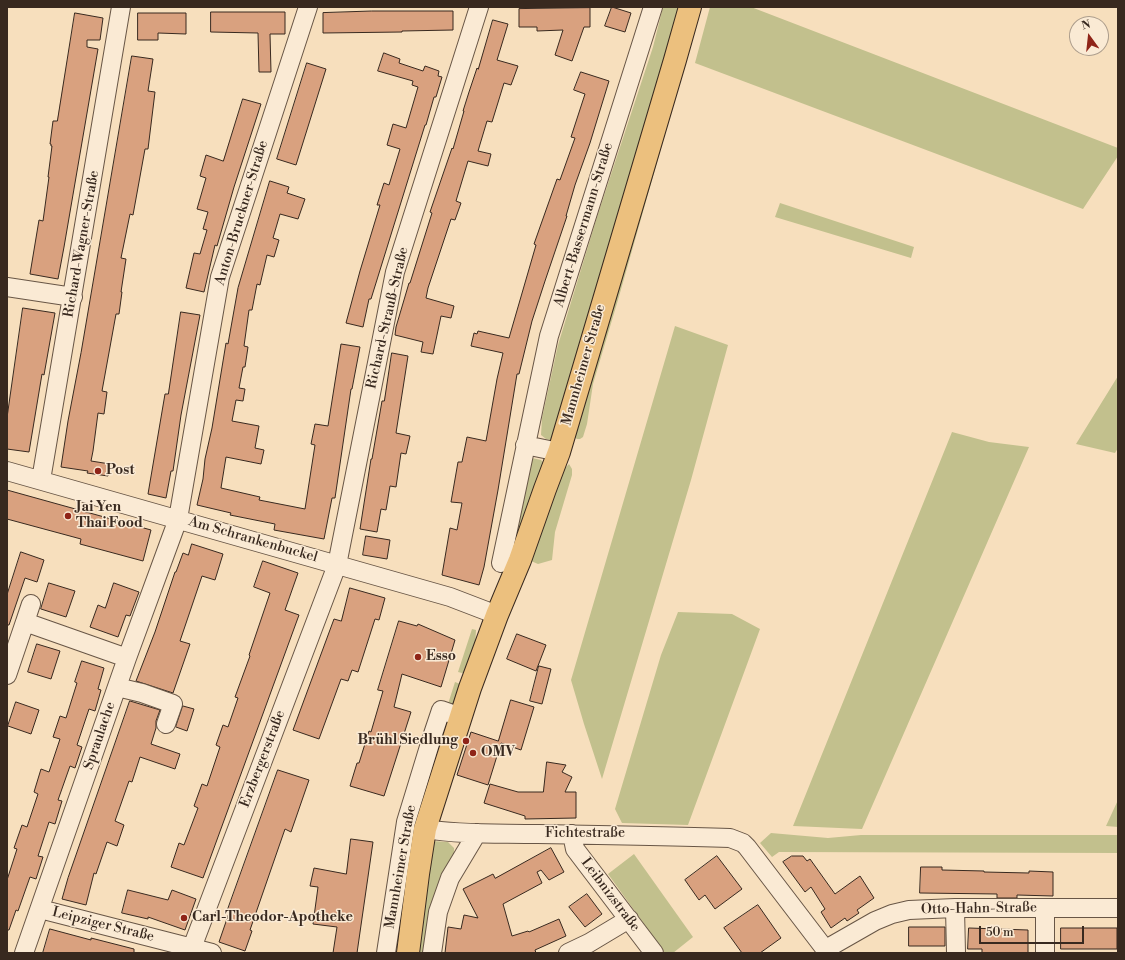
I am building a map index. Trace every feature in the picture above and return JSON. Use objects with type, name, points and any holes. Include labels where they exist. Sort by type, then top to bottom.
[{"type":"main road","name":"Mannheimer Straße","points":[[408,953],[425,830],[470,688],[497,615],[520,560],[544,488],[559,452],[690,7]]},
{"type":"street","name":"Richard-Wagner-Straße","points":[[41,480],[121,7]]},
{"type":"street","name":"Anton-Bruckner-Straße","points":[[178,519],[220,277],[308,7]]},
{"type":"street","name":"Richard-Strauß-Straße","points":[[337,565],[395,272],[479,7]]},
{"type":"street","name":"Albert-Bassermann-Straße","points":[[503,555],[549,336],[653,7]]},
{"type":"street","points":[[7,288],[73,297]]},
{"type":"street","points":[[525,445],[559,452]]},
{"type":"street","name":"Am Schrankenbuckel","points":[[7,471],[450,597],[497,615]]},
{"type":"street","name":"Spraulache","points":[[24,953],[127,658],[178,519]]},
{"type":"street","name":"Erzbergerstraße","points":[[191,950],[337,565]]},
{"type":"street","points":[[7,675],[31,604]]},
{"type":"street","points":[[25,622],[127,658]]},
{"type":"street","points":[[117,687],[142,692],[173,704],[166,724]]},
{"type":"street","name":"Mannheimer Straße","points":[[386,953],[406,822],[432,737],[442,710],[461,717]]},
{"type":"street","name":"Fichtestraße","points":[[425,830],[477,833],[616,834],[730,838],[743,843],[827,951]]},
{"type":"street","points":[[432,953],[438,912],[450,878],[477,833]]},
{"type":"street","name":"Leibnizstraße","points":[[572,834],[575,849],[654,953]]},
{"type":"street","points":[[955,908],[956,953]]},
{"type":"street","name":"Otto-Hahn-Straße","points":[[827,951],[875,921],[892,914],[909,910],[955,908],[1118,908]]},
{"type":"street","name":"Otto-Hahn-Straße","points":[[1045,908],[1045,953]]},
{"type":"street","name":"Leipziger Straße","points":[[40,909],[191,950],[212,953]]},
{"type":"street","points":[[568,953],[589,943],[629,919]]},
{"type":"shaded area","points":[[663,7],[681,7],[555,436],[550,440],[546,439],[541,435],[542,418],[558,345],[597,217],[653,47]]},
{"type":"shaded area","points":[[697,7],[701,7],[593,384],[587,424],[583,437],[577,439],[574,437]]},
{"type":"shaded area","points":[[710,7],[751,7],[1118,148],[1118,156],[1083,209],[695,63]]},
{"type":"shaded area","points":[[780,203],[914,247],[911,258],[775,217]]},
{"type":"shaded area","points":[[675,326],[728,345],[691,480],[602,779],[571,680]]},
{"type":"shaded area","points":[[1118,376],[1118,448],[1115,453],[1076,444]]},
{"type":"shaded area","points":[[952,432],[989,442],[1029,447],[862,829],[793,826]]},
{"type":"shaded area","points":[[532,458],[541,460],[544,463],[514,550],[510,551]]},
{"type":"shaded area","points":[[569,464],[572,469],[572,475],[555,532],[552,560],[538,564],[531,561],[563,470]]},
{"type":"shaded area","points":[[678,612],[732,614],[760,629],[688,825],[622,823],[615,809],[661,655]]},
{"type":"shaded area","points":[[472,629],[476,630],[475,648],[466,674],[458,672]]},
{"type":"shaded area","points":[[455,682],[463,685],[455,707],[448,704]]},
{"type":"shaded area","points":[[1118,800],[1118,827],[1106,826]]},
{"type":"shaded area","points":[[771,833],[828,838],[861,835],[1118,835],[1118,853],[779,852],[772,857],[760,843]]},
{"type":"shaded area","points":[[432,841],[448,842],[454,848],[454,858],[429,917],[423,953],[414,953]]},
{"type":"shaded area","points":[[634,854],[693,937],[673,953],[665,953],[608,874]]},
{"type":"building","points":[[612,7],[631,13],[625,32],[605,26]]},
{"type":"building","points":[[590,8],[590,27],[584,27],[572,61],[555,55],[563,30],[537,31],[537,27],[519,27],[519,9]]},
{"type":"building","points":[[372,11],[453,11],[453,30],[323,33],[323,13]]},
{"type":"building","points":[[211,12],[285,12],[285,34],[270,34],[271,72],[259,72],[258,33],[211,32]]},
{"type":"building","points":[[75,13],[103,18],[100,40],[87,40],[87,47],[98,49],[58,279],[30,274],[39,220],[43,221],[49,177],[52,146],[50,144],[53,121],[57,121]]},
{"type":"building","points":[[138,13],[186,13],[186,34],[158,33],[158,40],[138,40]]},
{"type":"building","points":[[493,20],[508,24],[497,60],[518,66],[511,85],[504,83],[492,122],[487,121],[478,151],[491,154],[488,166],[468,161],[456,201],[461,203],[455,220],[451,219],[428,288],[426,298],[454,306],[451,318],[441,316],[433,354],[421,352],[423,342],[395,335],[396,327],[432,213],[430,212],[452,148],[453,149],[463,111]]},
{"type":"building","points":[[384,53],[400,59],[399,63],[423,71],[425,66],[439,71],[438,76],[442,77],[425,125],[371,299],[369,299],[363,327],[346,323],[380,205],[377,205],[384,183],[389,185],[400,149],[387,145],[393,124],[406,128],[418,87],[412,85],[413,81],[378,71]]},
{"type":"building","points":[[132,56],[153,59],[148,91],[155,92],[148,149],[145,149],[133,215],[130,214],[121,258],[126,259],[119,314],[116,314],[102,391],[107,392],[104,414],[98,413],[91,461],[110,464],[108,476],[61,467]]},
{"type":"building","points":[[307,63],[326,69],[296,165],[277,159]]},
{"type":"building","points":[[581,72],[609,81],[590,143],[575,185],[567,216],[532,321],[519,374],[517,374],[498,490],[484,567],[479,585],[442,575],[450,528],[457,530],[462,503],[451,502],[458,462],[462,462],[467,437],[486,441],[503,353],[471,346],[474,333],[477,334],[478,331],[509,338],[536,245],[534,244],[557,179],[560,180],[575,138],[571,137],[585,94],[574,90]]},
{"type":"building","points":[[243,99],[261,104],[234,187],[217,246],[215,245],[204,292],[186,288],[194,253],[200,254],[207,230],[203,229],[208,212],[197,209],[206,178],[200,176],[206,155],[223,161]]},
{"type":"building","points":[[270,181],[289,187],[287,193],[305,199],[298,219],[280,214],[273,238],[279,240],[274,257],[267,255],[260,285],[257,284],[252,310],[249,310],[244,346],[248,347],[245,367],[243,367],[239,388],[245,389],[243,401],[236,400],[232,421],[259,426],[255,448],[264,450],[261,464],[226,457],[221,488],[260,497],[259,500],[305,509],[315,445],[311,444],[315,424],[328,426],[341,344],[360,347],[351,389],[335,498],[332,498],[324,539],[274,530],[275,524],[230,515],[231,513],[197,505],[203,479],[205,459],[212,428],[226,343],[228,344],[238,288]]},
{"type":"building","points":[[23,308],[55,313],[44,375],[42,374],[29,452],[7,449],[7,418]]},
{"type":"building","points":[[181,312],[200,315],[181,415],[173,471],[171,471],[166,498],[148,494],[165,394],[168,394]]},
{"type":"building","points":[[392,353],[408,356],[396,433],[410,436],[406,454],[401,453],[396,487],[390,486],[386,510],[381,509],[377,532],[360,529],[371,459],[382,401],[384,401]]},
{"type":"building","points":[[7,490],[151,530],[143,561],[80,544],[81,539],[7,519]]},
{"type":"building","points":[[366,536],[390,540],[387,559],[363,555]]},
{"type":"building","points":[[192,544],[223,554],[215,580],[202,576],[180,641],[190,644],[173,693],[136,681],[155,632],[175,572],[183,553],[188,555]]},
{"type":"building","points":[[21,552],[44,560],[37,582],[25,578],[9,625],[7,625],[7,595]]},
{"type":"building","points":[[263,561],[298,573],[285,610],[299,615],[203,878],[171,867],[179,843],[184,845],[198,808],[194,806],[202,784],[207,786],[220,747],[216,745],[223,725],[228,727],[238,698],[235,697],[270,593],[254,587]]},
{"type":"building","points":[[49,583],[75,591],[66,617],[41,609]]},
{"type":"building","points":[[114,583],[139,592],[130,616],[126,615],[118,637],[90,627],[98,605],[105,608]]},
{"type":"building","points":[[350,588],[385,598],[379,620],[375,619],[358,672],[352,670],[348,681],[341,679],[319,739],[293,730],[334,619],[341,621]]},
{"type":"building","points":[[399,621],[417,626],[418,624],[455,640],[441,687],[402,674],[394,707],[411,712],[384,796],[350,786],[369,731],[371,732],[383,691],[378,690]]},
{"type":"building","points":[[517,634],[546,645],[536,671],[507,659]]},
{"type":"building","points":[[37,644],[60,651],[51,679],[28,672]]},
{"type":"building","points":[[82,661],[104,668],[98,689],[101,690],[95,711],[89,709],[77,745],[82,747],[75,768],[70,766],[58,800],[62,801],[55,824],[49,822],[38,856],[43,857],[36,879],[30,877],[18,911],[16,910],[9,930],[7,930],[7,880],[17,849],[14,848],[22,825],[27,827],[38,794],[34,792],[41,769],[49,772],[60,739],[53,737],[60,716],[66,718]]},
{"type":"building","points":[[539,666],[551,669],[542,704],[530,701]]},
{"type":"building","points":[[511,700],[534,707],[521,750],[501,743],[488,785],[457,775],[471,732],[498,741]]},
{"type":"building","points":[[130,701],[160,710],[151,744],[180,754],[175,769],[140,757],[132,782],[129,781],[115,821],[124,825],[117,846],[107,842],[96,874],[94,873],[86,905],[62,899],[68,878]]},
{"type":"building","points":[[16,702],[39,710],[31,734],[8,726]]},
{"type":"building","points":[[183,706],[194,709],[187,731],[176,727]]},
{"type":"building","points":[[547,762],[566,765],[562,772],[572,777],[565,792],[576,792],[576,818],[525,819],[525,816],[484,803],[490,784],[518,792],[543,792]]},
{"type":"building","points":[[278,770],[309,780],[291,832],[285,829],[250,930],[252,931],[245,951],[219,942],[229,913],[227,912]]},
{"type":"building","points":[[351,839],[373,842],[357,953],[333,953],[337,927],[313,924],[318,887],[310,886],[314,868],[346,874]]},
{"type":"building","points":[[551,848],[564,872],[549,880],[541,870],[537,872],[542,883],[503,904],[512,936],[528,931],[529,932],[559,919],[566,936],[535,950],[536,953],[445,953],[448,927],[461,929],[464,915],[478,918],[463,889],[493,874],[495,878]]},
{"type":"building","points":[[717,856],[742,889],[715,909],[705,895],[699,900],[685,880]]},
{"type":"building","points":[[792,856],[803,856],[807,861],[810,859],[835,894],[860,876],[874,898],[857,910],[859,913],[847,921],[845,918],[831,928],[821,912],[825,909],[811,887],[805,892],[783,862]]},
{"type":"building","points":[[921,867],[942,867],[942,870],[984,872],[1053,872],[1053,896],[1017,895],[1017,898],[997,898],[997,894],[920,893]]},
{"type":"building","points":[[128,890],[168,900],[172,890],[196,899],[185,930],[148,917],[148,919],[122,913]]},
{"type":"building","points":[[587,894],[602,914],[585,927],[569,907]]},
{"type":"building","points":[[758,905],[781,938],[760,953],[742,953],[724,928]]},
{"type":"building","points":[[909,927],[945,927],[945,946],[909,946]]},
{"type":"building","points":[[969,928],[1028,930],[1028,953],[982,953],[982,949],[968,949]]},
{"type":"building","points":[[1061,928],[1117,928],[1117,949],[1061,949]]},
{"type":"building","points":[[50,929],[91,940],[91,938],[134,949],[134,953],[43,953]]},
{"type":"place","name":"Post","points":[[98,471]]},
{"type":"place","name":"Jai Yen Thai Food","points":[[68,516]]},
{"type":"place","name":"Esso","points":[[418,657]]},
{"type":"place","name":"Brühl Siedlung","points":[[466,741]]},
{"type":"place","name":"OMV","points":[[473,753]]},
{"type":"place","name":"Carl-Theodor-Apotheke","points":[[184,918]]}]
